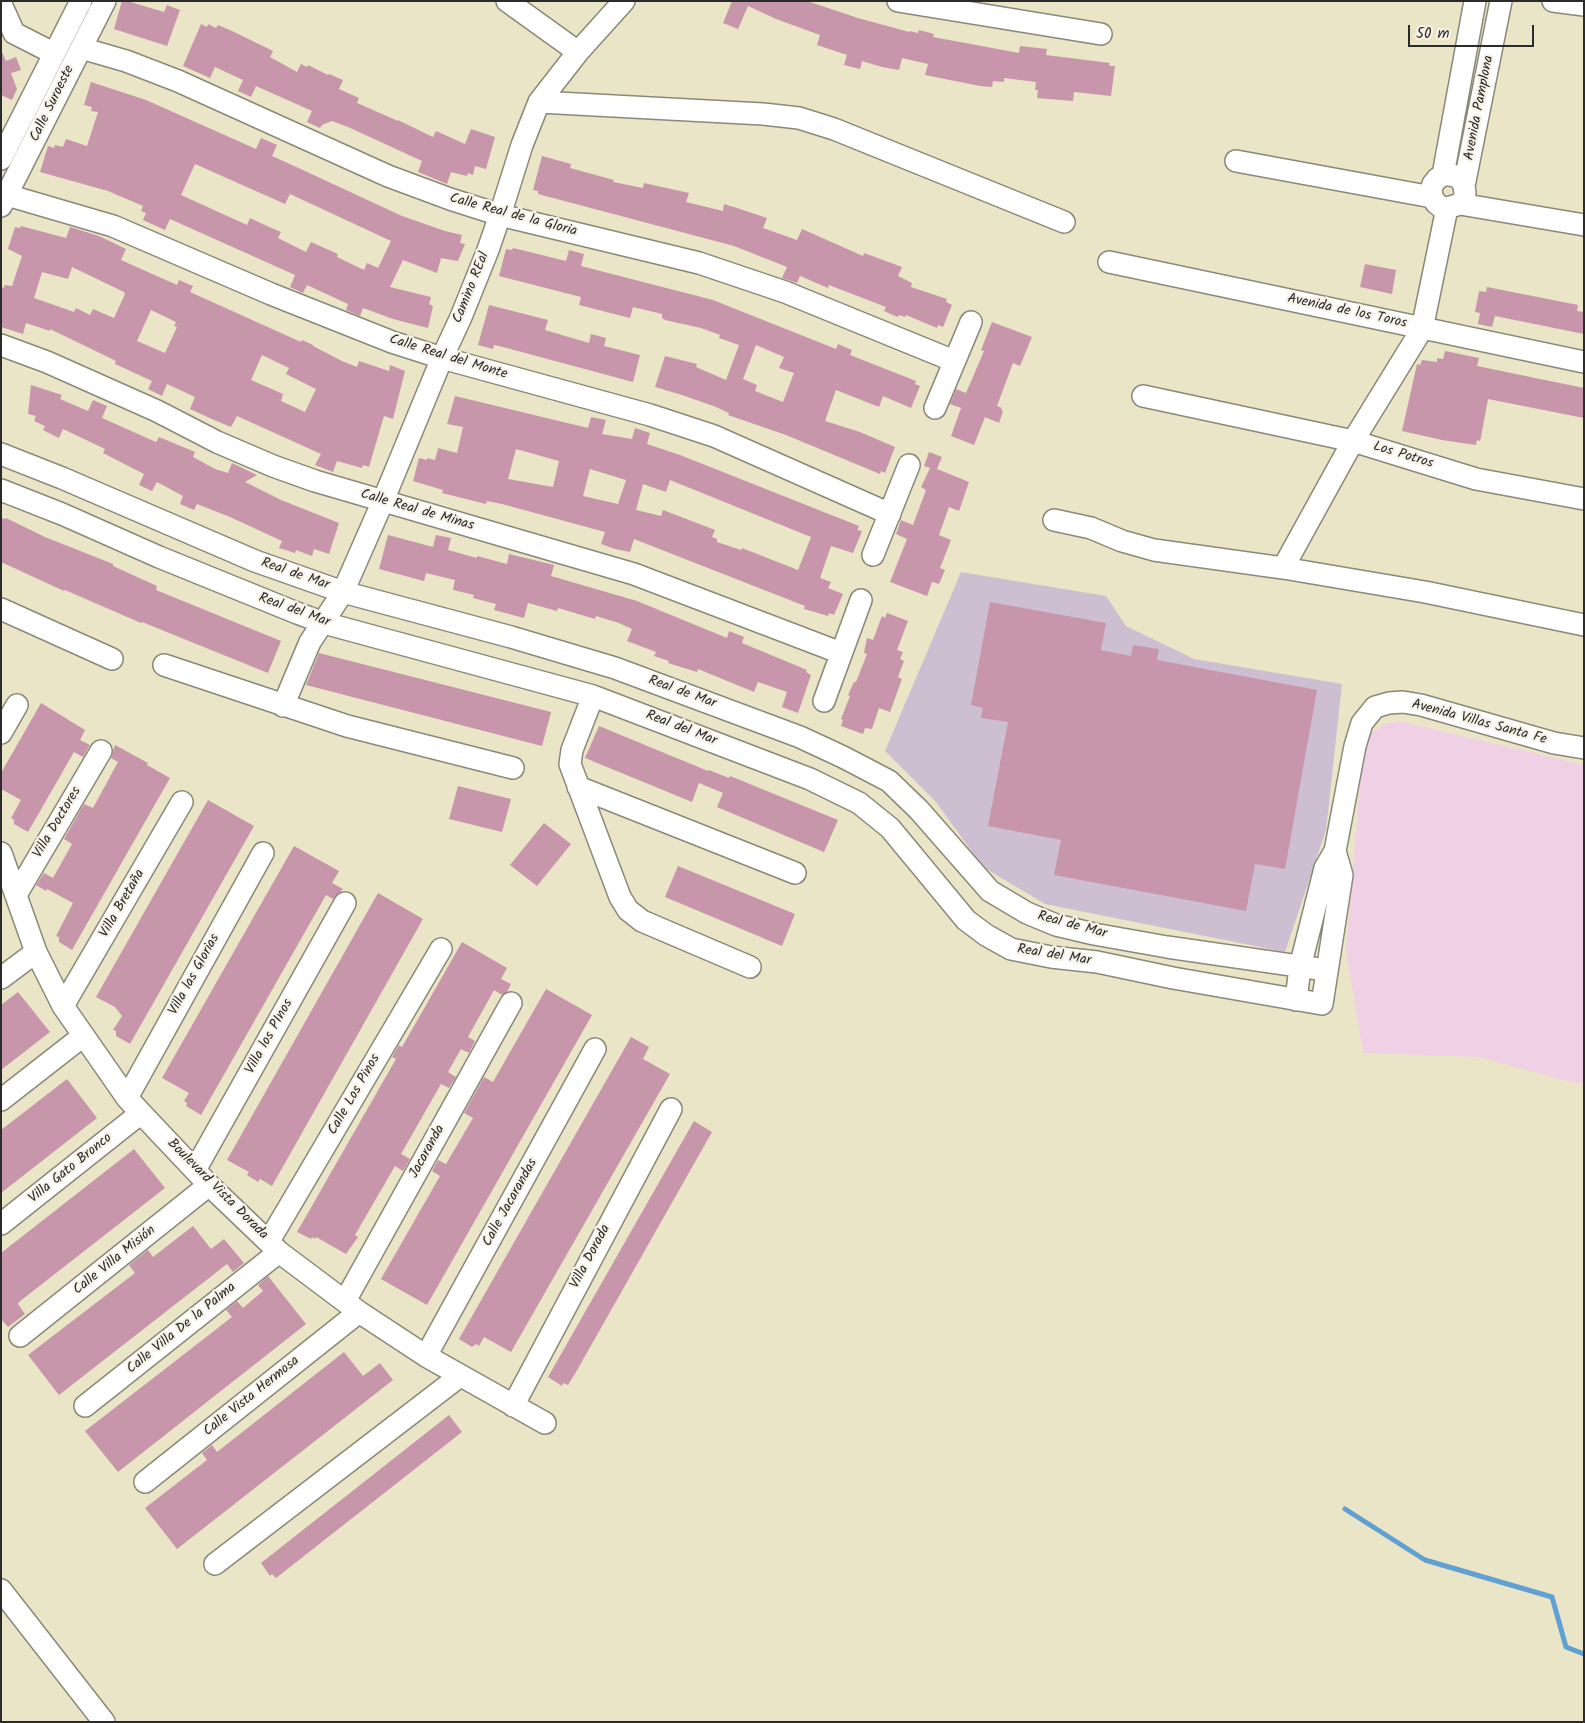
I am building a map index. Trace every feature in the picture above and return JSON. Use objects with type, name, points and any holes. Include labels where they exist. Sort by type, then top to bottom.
[{"type":"street","name":"Calle Suroeste","points":[[1,159],[81,1]]},
{"type":"street","name":"Calle Suroeste","points":[[4,200],[105,1]]},
{"type":"street","points":[[507,1],[578,52]]},
{"type":"street","name":"Camino REal","points":[[283,706],[310,642],[343,592],[384,501],[442,358],[461,318],[500,215],[538,102],[578,52],[624,1]]},
{"type":"street","points":[[898,1],[1101,34]]},
{"type":"street","name":"Avenida Pamplona","points":[[1451,199],[1461,180],[1449,174],[1443,175],[1475,1]]},
{"type":"street","name":"Avenida Pamplona","points":[[1422,328],[1451,199],[1501,1]]},
{"type":"street","points":[[1553,1],[1584,5]]},
{"type":"street","points":[[1,4],[8,38],[53,53]]},
{"type":"street","name":"Calle Real de la Gloria","points":[[81,48],[126,61],[178,81],[388,176],[450,200],[500,215],[699,263],[785,292],[954,361]]},
{"type":"street","points":[[538,102],[763,114],[799,118],[834,129],[1064,222]]},
{"type":"street","points":[[1236,160],[1584,225]]},
{"type":"street","name":"Calle Real del Monte","points":[[4,200],[113,226],[330,318],[392,342],[442,358],[650,415],[714,436],[890,514]]},
{"type":"street","name":"Avenida de los Toros","points":[[1109,262],[1584,362]]},
{"type":"street","points":[[935,408],[971,322]]},
{"type":"street","name":"Los Potros","points":[[1422,328],[1352,441],[1476,479],[1584,499]]},
{"type":"street","name":"Calle Real de Minas","points":[[1,345],[157,411],[217,442],[273,466],[315,481],[634,574],[841,653]]},
{"type":"street","points":[[1143,396],[1352,441],[1283,568]]},
{"type":"street","name":"Real de Mar","points":[[1,454],[256,561],[343,592],[615,668],[800,737],[844,757],[889,782],[920,810],[990,891],[1027,913],[1056,925],[1167,947],[1326,970]]},
{"type":"street","points":[[873,555],[909,465]]},
{"type":"street","name":"Real del Mar","points":[[1,490],[62,514],[232,588],[324,623],[593,696],[810,779],[859,803],[890,828],[966,920],[986,935],[1011,949],[1051,958],[1097,962],[1173,978],[1322,1004]]},
{"type":"street","points":[[1054,520],[1091,528],[1122,541],[1154,550],[1283,568],[1426,592],[1584,625]]},
{"type":"street","points":[[824,701],[861,600]]},
{"type":"street","points":[[1,609],[112,660]]},
{"type":"street","points":[[164,665],[347,726],[513,768]]},
{"type":"street","points":[[593,696],[570,756],[570,764],[620,897],[628,910],[642,922],[750,967]]},
{"type":"street","name":"Avenida Villas Santa Fe","points":[[1296,1000],[1300,967],[1324,868],[1335,851],[1355,746],[1362,723],[1375,707],[1403,702],[1421,705],[1554,743],[1584,748]]},
{"type":"street","points":[[1,733],[17,705]]},
{"type":"street","name":"Villa Doctores","points":[[16,895],[101,751]]},
{"type":"street","points":[[578,787],[795,873]]},
{"type":"street","name":"Villa Bretaña","points":[[63,1006],[182,802]]},
{"type":"street","name":"Avenida Villas Santa Fe","points":[[1322,1004],[1342,875],[1335,851]]},
{"type":"street","name":"Villa las Glorias","points":[[134,1106],[263,853]]},
{"type":"street","name":"Boulevard Vista Dorada","points":[[1,854],[36,952],[63,1006],[134,1106],[202,1178],[274,1246],[352,1306],[426,1356],[545,1423]]},
{"type":"street","name":"Villa los PInos","points":[[202,1178],[345,903]]},
{"type":"street","name":"Calle Los Pinos","points":[[274,1246],[441,948]]},
{"type":"street","points":[[1,978],[36,952]]},
{"type":"street","name":"Jacaranda","points":[[352,1306],[511,1003]]},
{"type":"street","points":[[1,1100],[83,1036]]},
{"type":"street","name":"Calle Jacarandas","points":[[426,1356],[596,1049]]},
{"type":"street","name":"Villa Gato Bronco","points":[[1,1224],[134,1106]]},
{"type":"street","name":"Villa Dorada","points":[[513,1406],[671,1109]]},
{"type":"street","name":"Calle Villa Misión","points":[[20,1336],[202,1178]]},
{"type":"street","name":"Calle Villa De la Palma","points":[[86,1406],[274,1246]]},
{"type":"street","name":"Calle Vista Hermosa","points":[[145,1482],[352,1306]]},
{"type":"street","points":[[215,1564],[460,1376]]},
{"type":"street","points":[[1,1590],[104,1722]]},
{"type":"shaded area","points":[[961,572],[1106,596],[1126,626],[1194,659],[1342,684],[1326,830],[1285,952],[1045,904],[983,867],[936,802],[885,751]]},
{"type":"shaded area","points":[[1399,721],[1584,765],[1584,1083],[1571,1082],[1478,1057],[1363,1053],[1346,950],[1361,774],[1369,735],[1384,724]]},
{"type":"building","points":[[122,1],[164,12],[167,5],[180,10],[167,46],[114,29]]},
{"type":"building","points":[[732,1],[807,1],[909,32],[918,33],[919,30],[934,34],[933,37],[1019,53],[1020,46],[1047,49],[1046,55],[1110,63],[1109,66],[1115,66],[1111,96],[1074,92],[1073,101],[1037,98],[1036,82],[1004,78],[1004,82],[993,81],[992,87],[980,86],[925,75],[928,64],[902,58],[899,70],[862,61],[860,69],[844,65],[847,55],[817,45],[820,35],[776,19],[748,6],[738,29],[723,23]]},
{"type":"building","points":[[201,24],[207,27],[208,24],[216,28],[218,25],[273,51],[270,57],[297,72],[301,64],[307,67],[308,65],[343,80],[339,89],[359,98],[357,103],[433,137],[436,131],[465,144],[471,129],[495,137],[486,169],[475,166],[473,175],[468,173],[467,176],[451,172],[447,184],[418,172],[422,161],[332,121],[322,125],[320,128],[307,122],[312,111],[256,86],[251,97],[238,91],[243,80],[215,67],[210,78],[183,66]]},
{"type":"building","points":[[1,50],[6,61],[16,57],[21,70],[11,73],[17,89],[12,100],[1,95]]},
{"type":"building","points":[[91,82],[146,100],[256,149],[261,138],[277,145],[272,156],[402,216],[462,235],[460,243],[465,244],[458,261],[441,258],[437,273],[403,260],[390,287],[431,297],[429,304],[433,306],[428,328],[393,319],[363,308],[360,316],[346,310],[348,304],[307,285],[303,293],[290,287],[295,275],[170,219],[165,230],[143,220],[146,213],[141,211],[143,206],[108,191],[40,172],[48,146],[54,148],[55,145],[63,147],[66,139],[87,146],[98,112],[91,111],[92,107],[84,105]],"holes":[[[195,164],[285,204],[290,194],[391,241],[378,268],[367,263],[364,270],[337,257],[338,254],[311,242],[306,252],[278,238],[281,232],[250,218],[247,225],[181,195]]]},
{"type":"building","points":[[542,156],[571,164],[570,168],[614,180],[613,182],[643,188],[644,183],[689,193],[686,202],[723,211],[724,204],[737,208],[767,218],[763,228],[797,240],[802,229],[863,256],[864,253],[902,267],[898,276],[912,283],[911,287],[947,299],[946,302],[952,305],[943,327],[938,325],[937,328],[906,315],[905,317],[899,315],[898,317],[884,311],[886,307],[829,285],[828,288],[800,276],[797,283],[782,278],[787,267],[734,246],[538,194],[538,191],[533,190]]},
{"type":"building","points":[[21,226],[66,238],[70,227],[99,236],[126,249],[121,260],[177,285],[179,280],[193,286],[190,292],[301,342],[302,340],[342,361],[357,367],[359,361],[389,371],[390,365],[405,371],[393,419],[384,416],[369,467],[363,465],[362,468],[337,461],[333,472],[315,465],[321,454],[237,416],[231,427],[190,409],[195,397],[167,384],[162,396],[148,389],[152,381],[115,364],[116,361],[50,329],[50,331],[26,323],[23,334],[1,327],[1,287],[4,288],[5,285],[12,286],[22,256],[8,249],[15,227],[20,228]],"holes":[[[72,267],[124,292],[125,294],[114,318],[93,309],[90,315],[76,308],[74,312],[34,298],[42,272],[68,279]],[[151,310],[176,322],[174,326],[177,327],[165,353],[137,341]],[[262,355],[289,368],[286,374],[316,389],[305,412],[281,401],[283,394],[251,380]]]},
{"type":"building","points":[[513,248],[566,261],[569,250],[584,254],[581,266],[713,300],[836,349],[838,344],[852,350],[850,355],[916,381],[915,384],[920,386],[911,408],[883,396],[879,407],[836,390],[825,421],[860,432],[895,447],[885,473],[881,471],[880,474],[786,435],[728,415],[729,413],[716,407],[655,387],[665,356],[697,364],[696,367],[726,380],[739,345],[719,338],[720,335],[701,328],[665,320],[662,318],[662,314],[633,307],[630,318],[579,305],[581,297],[499,276],[506,249],[512,250]],"holes":[[[756,345],[784,357],[779,368],[794,373],[783,402],[755,391],[757,385],[743,379]]]},
{"type":"building","points":[[1365,264],[1396,270],[1392,294],[1360,287]]},
{"type":"building","points":[[1487,287],[1578,305],[1577,311],[1584,312],[1584,334],[1495,316],[1492,327],[1478,324],[1480,313],[1475,312],[1479,291],[1486,292]]},
{"type":"building","points":[[489,305],[548,320],[545,330],[589,343],[591,334],[606,338],[604,346],[640,355],[633,382],[503,347],[494,345],[493,349],[478,345]]},
{"type":"building","points":[[992,322],[1032,337],[1020,366],[1013,363],[997,406],[1002,408],[1001,410],[1003,411],[999,423],[985,417],[974,445],[951,436],[961,408],[950,404],[956,389],[966,393],[984,351],[981,350]]},
{"type":"building","points":[[1445,351],[1479,358],[1477,366],[1584,388],[1584,418],[1488,399],[1480,441],[1477,440],[1476,445],[1402,431],[1417,364],[1420,365],[1422,360],[1437,362],[1437,358],[1443,359]]},
{"type":"building","points":[[31,385],[62,395],[60,399],[88,411],[93,400],[107,406],[102,418],[156,442],[159,437],[195,452],[193,457],[215,469],[228,473],[232,463],[257,475],[245,482],[281,500],[339,523],[329,554],[314,549],[312,556],[296,550],[295,553],[279,548],[282,541],[230,517],[197,504],[194,510],[180,504],[183,496],[157,482],[152,491],[139,485],[144,474],[103,453],[105,449],[63,429],[59,438],[43,430],[45,426],[34,421],[36,416],[28,414]]},
{"type":"building","points":[[455,396],[588,428],[591,417],[606,420],[602,434],[632,439],[635,428],[650,433],[647,444],[680,455],[859,526],[857,530],[862,531],[853,553],[831,546],[820,578],[831,582],[828,588],[843,594],[834,615],[829,613],[828,616],[804,609],[805,606],[634,539],[630,552],[615,549],[601,544],[605,532],[502,504],[487,501],[486,504],[442,493],[443,490],[413,481],[419,458],[435,460],[438,448],[457,453],[463,427],[447,424]],"holes":[[[516,449],[559,461],[553,487],[508,479]],[[590,469],[626,480],[618,504],[583,496]],[[670,480],[811,537],[798,570],[742,548],[741,550],[717,542],[717,539],[712,537],[715,530],[663,510],[661,516],[636,510],[643,484],[666,492]]]},
{"type":"building","points":[[929,452],[942,457],[937,469],[969,482],[959,511],[949,507],[939,535],[951,540],[940,568],[945,570],[939,584],[932,582],[927,596],[890,582],[907,539],[896,534],[901,520],[913,525],[926,490],[921,487],[930,468],[924,466]]},
{"type":"building","points":[[1,518],[6,518],[45,537],[113,564],[113,566],[157,586],[156,590],[281,641],[268,673],[64,591],[1,562]]},
{"type":"building","points":[[388,535],[433,547],[436,535],[451,538],[448,550],[477,558],[477,556],[507,564],[509,554],[554,565],[551,576],[637,601],[727,638],[729,631],[744,637],[742,643],[807,670],[806,672],[811,675],[798,713],[782,707],[787,692],[758,682],[754,692],[698,669],[697,672],[668,663],[669,661],[654,656],[656,652],[627,641],[632,629],[619,623],[596,616],[595,619],[558,608],[557,611],[528,603],[524,618],[494,610],[496,604],[473,598],[474,595],[453,590],[455,580],[426,573],[424,581],[379,569]]},
{"type":"building","points":[[990,602],[1106,623],[1101,650],[1131,656],[1133,645],[1159,649],[1157,660],[1317,690],[1285,869],[1255,864],[1246,911],[1054,875],[1061,840],[988,826],[1008,722],[981,718],[983,708],[971,705]]},
{"type":"building","points":[[887,613],[908,621],[897,650],[903,652],[900,659],[904,661],[898,677],[902,679],[890,712],[879,708],[872,729],[865,728],[863,734],[841,726],[843,720],[841,719],[850,696],[848,695],[854,682],[856,682],[867,654],[864,653],[867,638],[873,640],[882,616],[885,618]]},
{"type":"building","points":[[319,653],[551,712],[542,746],[306,685]]},
{"type":"building","points":[[41,703],[85,730],[80,740],[90,745],[83,757],[74,752],[28,832],[14,824],[14,820],[11,818],[21,800],[1,789],[1,773]]},
{"type":"building","points":[[599,726],[708,771],[729,778],[730,776],[838,820],[824,852],[717,807],[723,793],[699,783],[692,802],[585,758]]},
{"type":"building","points":[[115,745],[148,763],[147,765],[170,778],[72,950],[59,942],[59,937],[56,936],[73,903],[36,885],[44,873],[53,878],[72,844],[64,839],[84,804],[93,808],[118,762],[111,758]]},
{"type":"building","points":[[458,786],[511,799],[502,832],[449,819]]},
{"type":"building","points":[[208,800],[254,826],[130,1044],[116,1036],[116,1031],[113,1030],[122,1016],[115,1007],[96,997]]},
{"type":"building","points":[[544,823],[571,844],[537,886],[510,865]]},
{"type":"building","points":[[294,846],[339,871],[332,883],[343,889],[333,899],[326,895],[201,1115],[186,1106],[187,1103],[184,1101],[189,1093],[162,1078]]},
{"type":"building","points":[[678,866],[795,914],[782,946],[665,897]]},
{"type":"building","points":[[378,893],[423,919],[272,1186],[260,1179],[258,1182],[247,1175],[249,1172],[227,1160]]},
{"type":"building","points":[[462,942],[507,968],[501,979],[511,984],[507,992],[502,995],[494,990],[468,1037],[475,1041],[469,1053],[461,1049],[448,1072],[456,1077],[449,1088],[441,1084],[401,1154],[410,1159],[403,1171],[395,1166],[355,1235],[358,1237],[346,1254],[316,1237],[311,1239],[297,1232],[396,1059],[392,1057],[399,1045],[402,1047]]},
{"type":"building","points":[[546,989],[592,1015],[427,1305],[381,1279],[440,1176],[432,1171],[438,1160],[446,1164],[473,1118],[464,1113],[484,1077],[493,1082]]},
{"type":"building","points":[[18,992],[50,1032],[1,1070],[1,1005]]},
{"type":"building","points":[[631,1037],[649,1047],[643,1059],[670,1074],[511,1352],[484,1337],[479,1346],[476,1344],[472,1347],[459,1339]]},
{"type":"building","points":[[67,1079],[97,1118],[1,1193],[1,1130]]},
{"type":"building","points":[[694,1121],[712,1132],[576,1372],[568,1385],[563,1383],[562,1386],[548,1377]]},
{"type":"building","points":[[134,1149],[165,1188],[19,1302],[18,1304],[25,1314],[8,1327],[1,1319],[1,1253]]},
{"type":"building","points":[[193,1226],[211,1249],[224,1239],[244,1263],[233,1272],[227,1264],[59,1395],[28,1355],[135,1273],[129,1265],[148,1250],[153,1257]]},
{"type":"building","points":[[268,1276],[306,1324],[118,1472],[85,1431],[232,1317],[226,1310],[237,1301],[243,1308],[263,1291],[258,1285]]},
{"type":"building","points":[[344,1352],[363,1376],[380,1363],[393,1380],[177,1549],[145,1508],[207,1460],[202,1453],[212,1445],[217,1452]]},
{"type":"building","points":[[449,1415],[462,1432],[276,1578],[272,1574],[270,1576],[261,1563]]},
{"type":"waterway","points":[[1345,1509],[1425,1560],[1552,1597],[1566,1647],[1584,1654]]}]
